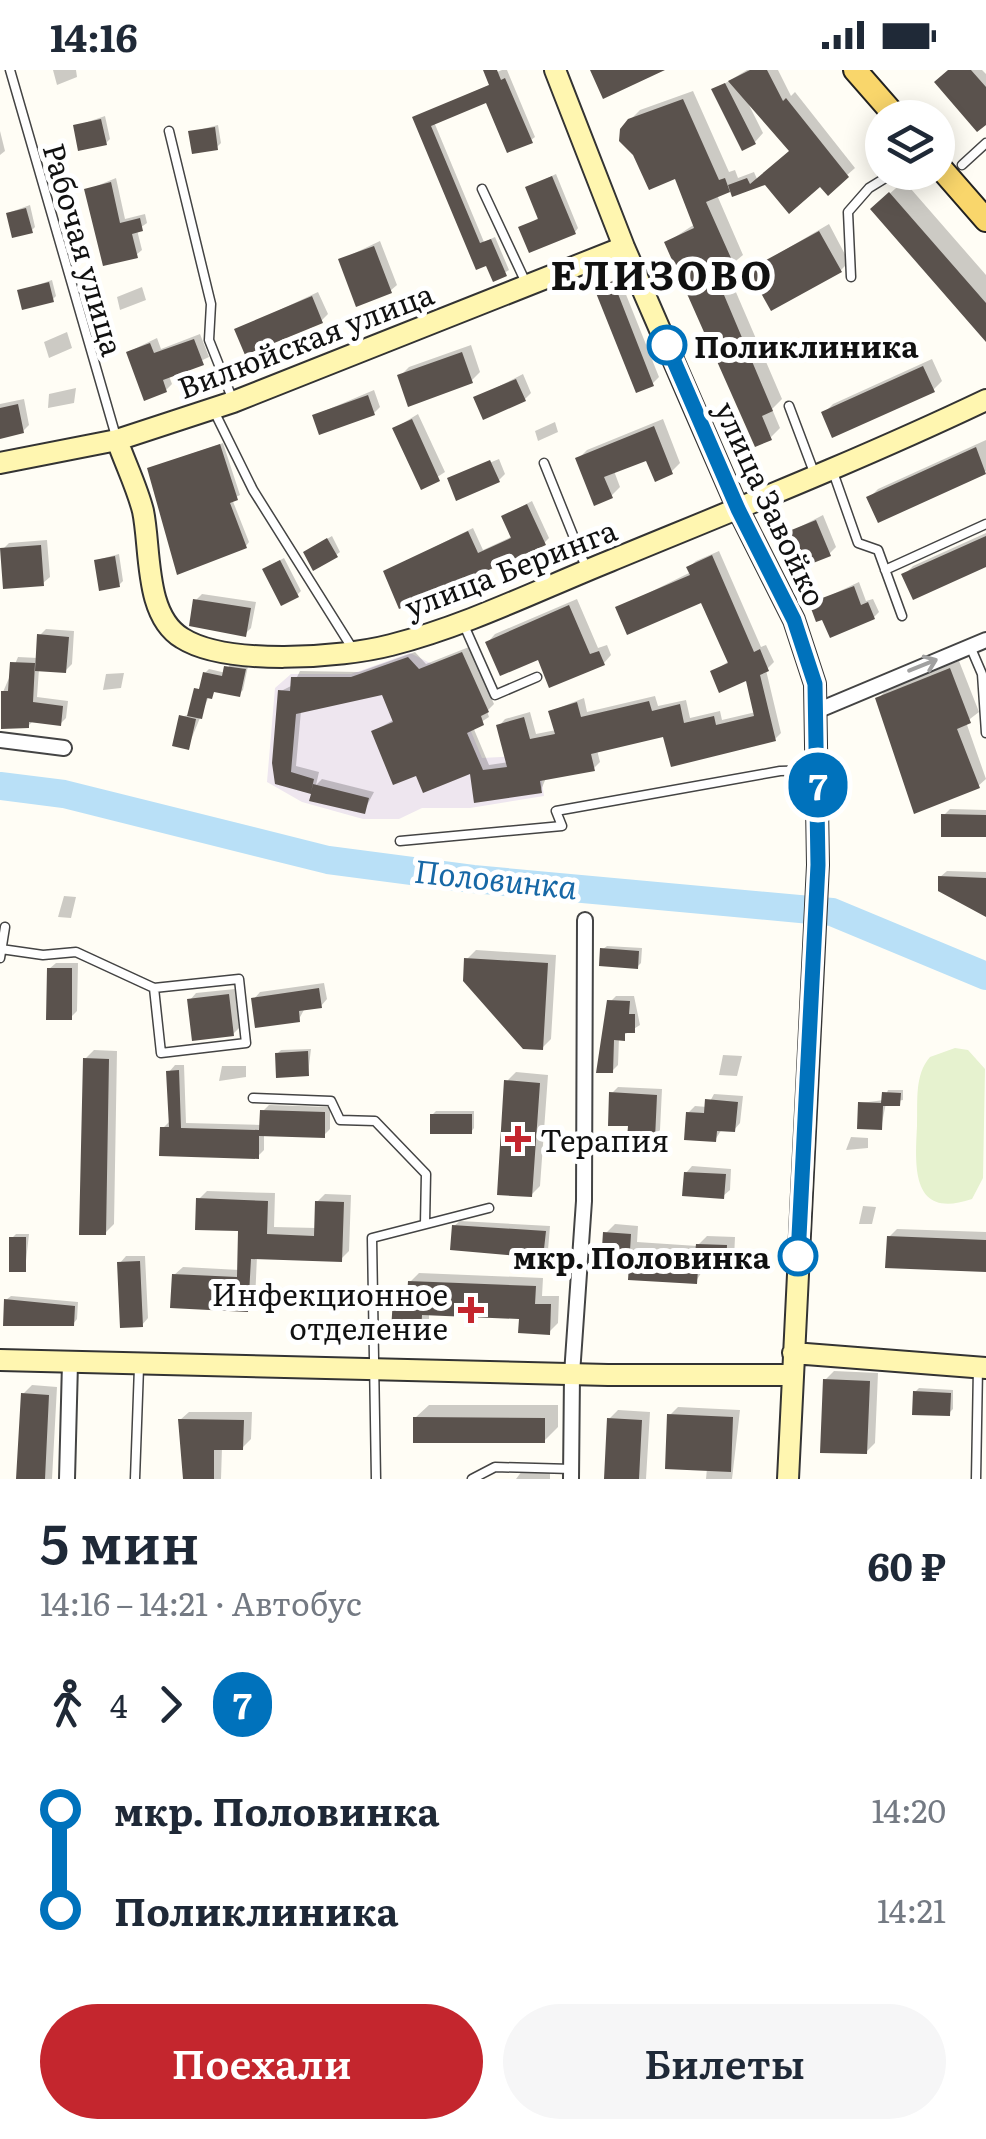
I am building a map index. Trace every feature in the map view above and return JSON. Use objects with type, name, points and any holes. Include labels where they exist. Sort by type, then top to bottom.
[{"type":"main road","points":[[856,70],[881,100]]},
{"type":"main road","points":[[955,184],[986,220]]},
{"type":"street","name":"улица Завойко","points":[[555,70],[624,247],[738,509],[799,632],[819,710],[818,865],[793,1353]]},
{"type":"street","name":"Вилюйская улица","points":[[0,463],[117,440],[223,405],[624,247]]},
{"type":"street","name":"улица Беринга","points":[[117,440],[142,510],[162,612],[181,638],[254,656],[354,652],[463,622],[825,476],[986,400]]},
{"type":"street","points":[[819,710],[986,640]]},
{"type":"street","points":[[0,740],[64,748]]},
{"type":"street","points":[[572,1474],[572,1374],[584,1200],[586,920]]},
{"type":"street","points":[[788,1479],[793,1353],[982,1368]]},
{"type":"street","points":[[0,1360],[572,1374],[791,1375]]},
{"type":"street","points":[[67,1479],[70,1363]]},
{"type":"lane","name":"Рабочая улица","points":[[10,70],[117,440]]},
{"type":"lane","points":[[169,131],[211,304],[209,340],[223,405],[253,490],[354,652]]},
{"type":"lane","points":[[962,165],[986,143]]},
{"type":"lane","points":[[482,190],[527,285]]},
{"type":"lane","points":[[851,276],[848,212],[867,190]]},
{"type":"lane","points":[[789,406],[858,543],[878,550],[902,616]]},
{"type":"lane","points":[[544,463],[587,570]]},
{"type":"lane","points":[[885,570],[986,524]]},
{"type":"lane","points":[[463,622],[494,695],[537,677]]},
{"type":"lane","points":[[970,646],[982,674],[986,732]]},
{"type":"lane","points":[[400,841],[562,826],[556,811],[780,771],[818,770]]},
{"type":"lane","points":[[5,927],[1,953],[43,956],[76,952],[154,988],[239,978],[246,1043],[161,1052],[154,988]]},
{"type":"lane","points":[[254,1098],[331,1101],[340,1120],[374,1121],[426,1174],[425,1224]]},
{"type":"lane","points":[[376,1479],[372,1238],[489,1208]]},
{"type":"lane","points":[[135,1479],[139,1362]]},
{"type":"lane","points":[[976,1479],[982,1368]]},
{"type":"lane","points":[[500,1466],[500,1479]]},
{"type":"lane","points":[[472,1479],[500,1466],[572,1474]]},
{"type":"shaded area","points":[[410,653],[446,671],[482,758],[538,755],[544,796],[470,808],[422,808],[399,819],[363,819],[302,802],[267,782],[275,688],[291,674],[351,674]]},
{"type":"green space","points":[[955,1048],[968,1050],[985,1069],[983,1178],[972,1199],[952,1204],[937,1202],[921,1186],[916,1142],[921,1072],[930,1057]]},
{"type":"building","points":[[483,70],[497,70],[501,80],[505,78],[533,143],[507,153],[486,103],[431,126],[480,243],[491,239],[507,276],[493,282],[486,266],[476,270],[412,117],[489,85]]},
{"type":"building","points":[[590,70],[665,70],[603,99]]},
{"type":"building","points":[[750,70],[767,70],[783,101],[786,98],[849,177],[828,196],[820,187],[789,214],[765,185],[732,197],[728,185],[747,178],[750,184],[789,151],[728,81]]},
{"type":"building","points":[[948,70],[971,70],[986,87],[986,125],[977,132],[955,106],[955,100],[949,100],[934,82]]},
{"type":"building","points":[[725,83],[756,144],[742,151],[711,89]]},
{"type":"building","points":[[683,99],[719,180],[725,178],[730,192],[706,202],[735,267],[716,276],[773,411],[762,416],[772,440],[755,447],[664,242],[694,228],[675,179],[649,190],[633,155],[619,141],[620,129],[628,119]]},
{"type":"building","points":[[101,119],[107,145],[78,151],[73,125]]},
{"type":"building","points":[[215,127],[218,150],[192,154],[188,131]]},
{"type":"building","points":[[552,176],[576,234],[529,253],[518,227],[538,219],[525,187]]},
{"type":"building","points":[[111,182],[120,223],[140,218],[143,231],[132,234],[138,258],[103,266],[84,189]]},
{"type":"building","points":[[889,192],[986,303],[986,342],[870,209]]},
{"type":"building","points":[[26,208],[33,233],[12,238],[6,213]]},
{"type":"building","points":[[819,231],[842,272],[771,311],[748,270]]},
{"type":"building","points":[[374,246],[392,293],[356,307],[338,259]]},
{"type":"building","points":[[613,281],[654,386],[636,393],[596,293],[596,288]]},
{"type":"building","points":[[49,282],[54,302],[22,310],[17,290]]},
{"type":"building","points":[[312,296],[323,323],[245,355],[234,329]]},
{"type":"building","points":[[194,339],[204,365],[163,380],[167,392],[144,401],[126,352],[150,343],[154,353]]},
{"type":"building","points":[[462,352],[473,383],[408,407],[397,375]]},
{"type":"building","points":[[923,366],[935,392],[832,438],[821,412]]},
{"type":"building","points":[[516,379],[526,401],[483,420],[473,397]]},
{"type":"building","points":[[368,395],[375,415],[319,435],[312,415]]},
{"type":"building","points":[[18,404],[24,433],[0,439],[0,408]]},
{"type":"building","points":[[412,419],[440,481],[421,490],[392,428]]},
{"type":"building","points":[[654,426],[673,474],[655,482],[646,461],[604,477],[613,498],[594,506],[575,458]]},
{"type":"building","points":[[220,444],[238,500],[230,503],[247,548],[177,575],[147,468]]},
{"type":"building","points":[[976,447],[986,474],[878,523],[866,497]]},
{"type":"building","points":[[490,460],[500,482],[456,501],[447,478]]},
{"type":"building","points":[[527,504],[546,545],[399,609],[383,571],[468,531],[478,553],[511,538],[501,516]]},
{"type":"building","points":[[816,520],[831,556],[803,567],[789,531]]},
{"type":"building","points":[[986,536],[986,567],[913,600],[901,574]]},
{"type":"building","points":[[327,538],[338,557],[313,571],[303,552]]},
{"type":"building","points":[[41,545],[44,586],[3,589],[0,548]]},
{"type":"building","points":[[712,555],[754,652],[760,649],[769,671],[760,675],[776,741],[671,767],[663,737],[591,754],[595,771],[540,781],[542,793],[474,803],[470,774],[423,793],[416,776],[393,785],[371,731],[393,722],[382,695],[296,714],[291,772],[314,779],[311,792],[313,784],[369,798],[365,814],[309,801],[311,794],[275,784],[272,763],[278,690],[290,691],[291,677],[351,677],[408,657],[419,669],[462,652],[489,712],[481,716],[484,725],[467,733],[483,770],[507,767],[496,725],[524,717],[530,739],[555,734],[548,711],[577,702],[581,717],[649,701],[652,711],[680,704],[684,723],[714,716],[716,725],[754,716],[746,681],[719,693],[710,671],[728,663],[701,603],[627,635],[615,607],[690,575],[686,567]]},
{"type":"building","points":[[115,556],[120,587],[99,591],[94,560]]},
{"type":"building","points":[[280,560],[299,597],[281,606],[262,569]]},
{"type":"building","points":[[854,586],[861,605],[868,602],[875,619],[830,638],[822,620],[816,622],[809,603]]},
{"type":"building","points":[[193,599],[251,608],[246,637],[189,626]]},
{"type":"building","points":[[569,605],[590,654],[599,651],[605,665],[549,688],[538,660],[500,676],[485,642]]},
{"type":"building","points":[[37,634],[69,637],[66,673],[35,671]]},
{"type":"building","points":[[10,662],[35,663],[33,702],[63,706],[61,726],[29,722],[29,728],[1,729],[1,691],[8,691]]},
{"type":"building","points":[[224,666],[246,669],[240,697],[214,692],[212,699],[207,698],[202,719],[187,716],[203,672],[222,676]]},
{"type":"building","points":[[950,668],[971,723],[957,729],[980,788],[914,814],[875,698]]},
{"type":"building","points":[[179,715],[196,719],[189,750],[172,746]]},
{"type":"building","points":[[941,814],[986,815],[986,837],[941,837]]},
{"type":"building","points":[[938,876],[986,878],[986,917],[938,891]]},
{"type":"building","points":[[600,948],[639,951],[638,969],[599,966]]},
{"type":"building","points":[[464,958],[548,963],[543,1050],[523,1049],[463,981]]},
{"type":"building","points":[[47,968],[72,968],[72,1020],[46,1020]]},
{"type":"building","points":[[319,988],[322,1008],[299,1011],[300,1022],[255,1028],[251,998]]},
{"type":"building","points":[[229,994],[234,1036],[192,1041],[187,999]]},
{"type":"building","points":[[607,1000],[630,1001],[635,1033],[625,1033],[625,1041],[614,1040],[613,1073],[596,1073]]},
{"type":"building","points":[[308,1051],[309,1076],[276,1078],[275,1053]]},
{"type":"building","points":[[83,1058],[109,1059],[106,1235],[79,1235]]},
{"type":"building","points":[[179,1070],[181,1128],[259,1130],[260,1110],[325,1112],[325,1138],[259,1136],[259,1159],[159,1156],[160,1127],[169,1127],[166,1071]]},
{"type":"building","name":"Терапия","points":[[504,1080],[540,1083],[532,1197],[497,1195]]},
{"type":"building","points":[[609,1092],[657,1095],[655,1139],[627,1138],[628,1126],[608,1126]]},
{"type":"building","points":[[882,1092],[901,1093],[900,1106],[883,1106],[882,1130],[857,1129],[858,1102],[881,1103]]},
{"type":"building","points":[[705,1099],[738,1102],[735,1132],[717,1131],[716,1142],[684,1140],[686,1112],[704,1113]]},
{"type":"building","points":[[430,1114],[472,1114],[472,1134],[430,1134]]},
{"type":"building","points":[[684,1172],[726,1174],[724,1199],[682,1196]]},
{"type":"building","points":[[196,1198],[268,1201],[267,1234],[314,1236],[315,1201],[344,1202],[342,1262],[251,1259],[248,1312],[170,1308],[172,1274],[237,1277],[238,1231],[195,1230]]},
{"type":"building","points":[[452,1225],[546,1231],[543,1258],[450,1250]]},
{"type":"building","points":[[603,1232],[631,1234],[630,1251],[695,1254],[696,1244],[727,1245],[726,1270],[698,1269],[697,1284],[628,1280],[629,1265],[601,1263]]},
{"type":"building","points":[[887,1236],[986,1240],[986,1272],[885,1268]]},
{"type":"building","points":[[9,1237],[26,1237],[26,1272],[9,1272]]},
{"type":"building","points":[[140,1261],[143,1327],[120,1328],[117,1262]]},
{"type":"building","name":"Инфекционное отделение","points":[[408,1281],[536,1286],[535,1304],[551,1304],[550,1335],[518,1333],[519,1319],[422,1315],[421,1332],[391,1331],[393,1298],[407,1298]]},
{"type":"building","points":[[4,1299],[75,1306],[74,1326],[3,1326]]},
{"type":"building","points":[[823,1379],[870,1381],[867,1454],[820,1453]]},
{"type":"building","points":[[913,1391],[951,1393],[950,1416],[912,1415]]},
{"type":"building","points":[[21,1393],[49,1395],[45,1479],[16,1479]]},
{"type":"building","points":[[667,1414],[733,1417],[731,1472],[665,1469]]},
{"type":"building","points":[[413,1417],[545,1418],[545,1443],[413,1443]]},
{"type":"building","points":[[607,1418],[642,1420],[639,1479],[604,1479]]},
{"type":"building","points":[[178,1419],[244,1420],[243,1450],[214,1450],[214,1479],[183,1479]]},
{"type":"waterway","name":"Половинка","points":[[0,786],[64,794],[328,860],[473,879],[832,912],[986,976]]},
{"type":"bus line","name":"7","points":[[667,345],[738,509],[804,644],[819,710],[818,865],[798,1256]]},
{"type":"place","name":"Поликлиника","points":[[667,345]]},
{"type":"place","name":"Терапия","points":[[518,1139]]},
{"type":"place","name":"мкр. Половинка","points":[[798,1256]]},
{"type":"place","name":"Инфекционное отделение","points":[[471,1310]]},
{"type":"district","name":"ЕЛИЗОВО","points":[[662,272]]}]
